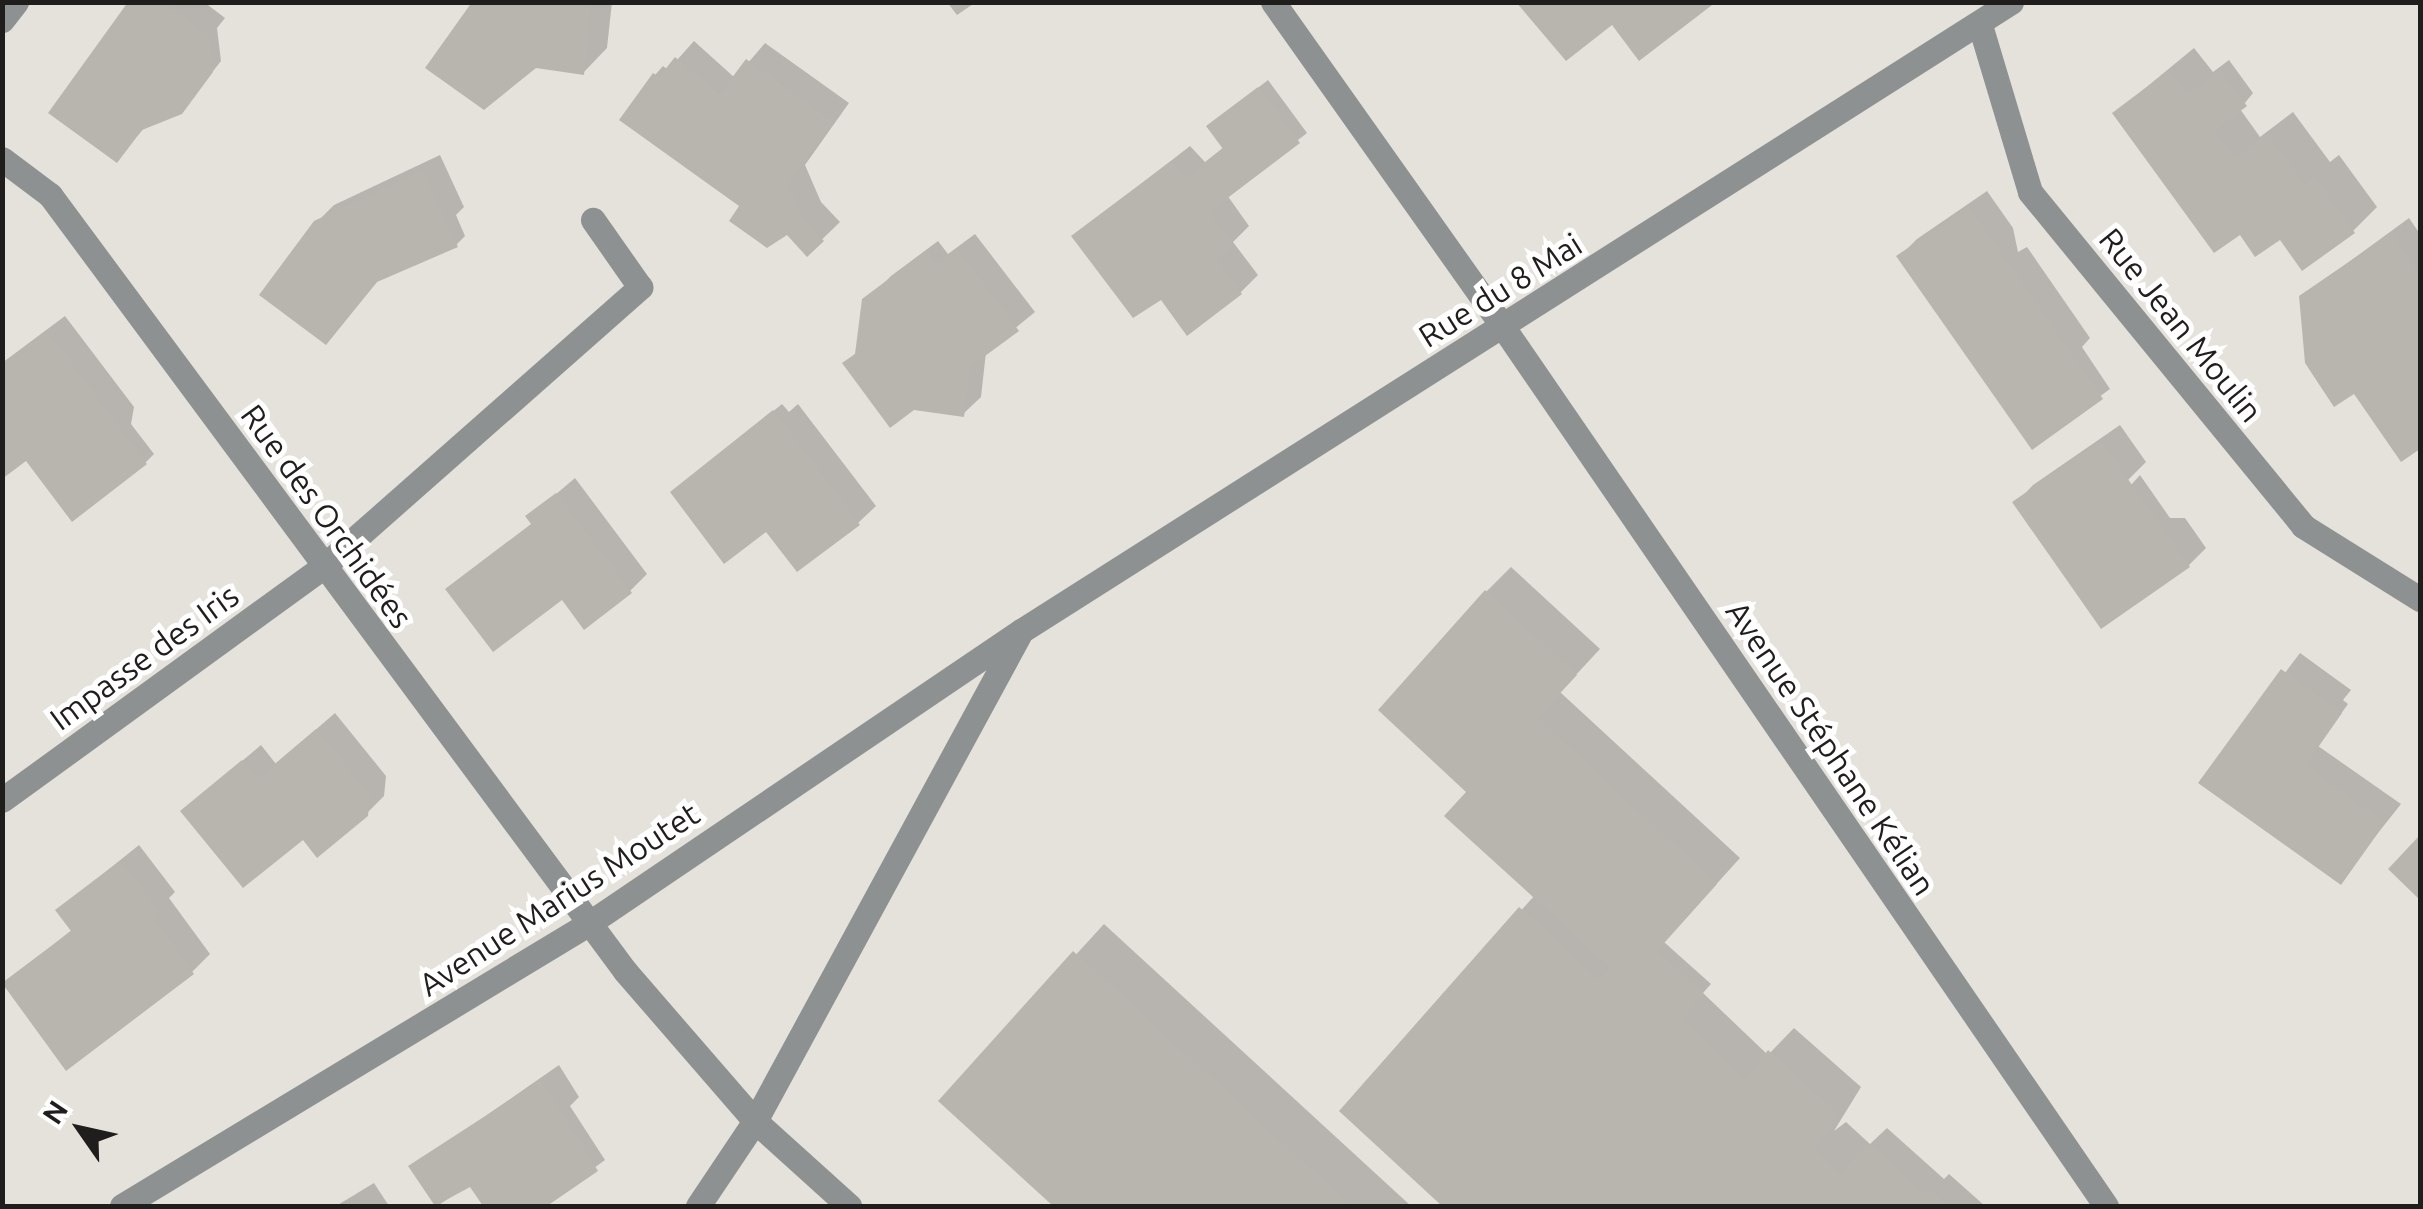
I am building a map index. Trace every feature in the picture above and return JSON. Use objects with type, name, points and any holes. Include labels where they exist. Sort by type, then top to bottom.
[{"type":"street","points":[[2,20],[16,2]]},
{"type":"street","name":"Avenue Stéphane Kélian","points":[[1273,2],[1502,327],[2106,1206]]},
{"type":"street","name":"Rue du 8 Mai","points":[[1021,630],[2011,2]]},
{"type":"street","name":"Rue Jean Moulin","points":[[1980,25],[2030,192],[2303,526],[2420,600]]},
{"type":"street","name":"Rue des Orchidées","points":[[2,159],[50,194],[588,924],[755,1121],[849,1206]]},
{"type":"street","name":"Impasse des Iris","points":[[2,800],[324,566],[640,287],[593,220]]},
{"type":"street","points":[[698,1206],[755,1121],[1021,630]]},
{"type":"street","name":"Avenue Marius Moutet","points":[[122,1206],[588,924],[1021,630]]},
{"type":"building","points":[[128,2],[163,2],[209,36],[213,72],[182,114],[142,130],[117,163],[48,113]]},
{"type":"building","points":[[472,2],[591,2],[584,75],[536,68],[484,110],[425,68]]},
{"type":"building","points":[[947,2],[976,2],[957,15]]},
{"type":"building","points":[[1516,2],[1716,2],[1639,61],[1612,25],[1566,61]]},
{"type":"building","points":[[675,57],[719,95],[746,59],[833,122],[788,184],[804,220],[824,241],[807,257],[787,235],[767,248],[729,221],[739,206],[619,120],[653,73],[659,77]]},
{"type":"building","points":[[2220,70],[2247,106],[2214,131],[2234,159],[2267,134],[2305,185],[2314,177],[2355,233],[2302,271],[2280,240],[2255,257],[2240,235],[2214,253],[2112,113],[2168,71],[2187,95]]},
{"type":"building","points":[[1258,87],[1300,143],[1209,212],[1234,245],[1216,259],[1242,294],[1187,336],[1161,300],[1133,318],[1071,236],[1171,161],[1186,178],[1223,149],[1206,126]]},
{"type":"building","points":[[422,171],[458,247],[377,282],[326,345],[259,295],[314,221]]},
{"type":"building","points":[[1969,207],[2103,399],[2032,450],[1896,256]]},
{"type":"building","points":[[2391,233],[2420,276],[2420,449],[2401,462],[2354,394],[2334,407],[2305,363],[2299,296]]},
{"type":"building","points":[[957,249],[1019,331],[970,367],[964,417],[914,410],[890,428],[842,363],[855,354],[862,299],[926,251],[937,265]]},
{"type":"building","points":[[47,331],[147,464],[72,522],[26,461],[2,479],[2,364]]},
{"type":"building","points":[[773,410],[860,525],[797,572],[766,532],[724,564],[670,492]]},
{"type":"building","points":[[2101,441],[2190,567],[2101,629],[2012,502]]},
{"type":"building","points":[[556,493],[632,593],[584,630],[562,600],[493,652],[445,589],[531,524],[525,516]]},
{"type":"building","points":[[1485,590],[1577,675],[1537,718],[1717,884],[1657,951],[1704,994],[1681,1019],[1746,1080],[1768,1050],[1838,1113],[1815,1149],[1840,1174],[1868,1143],[1925,1195],[1930,1190],[1949,1206],[1442,1206],[1339,1111],[1519,907],[1600,980],[1610,967],[1444,816],[1466,792],[1378,710]]},
{"type":"building","points":[[2281,669],[2342,713],[2305,766],[2385,823],[2341,885],[2198,783]]},
{"type":"building","points":[[316,729],[370,795],[368,816],[317,858],[303,840],[243,888],[180,811],[242,760],[257,779]]},
{"type":"building","points":[[2420,835],[2420,900],[2388,869]]},
{"type":"building","points":[[121,860],[159,911],[153,917],[194,974],[66,1071],[2,983],[71,931],[55,910]]},
{"type":"building","points":[[1073,951],[1351,1206],[1053,1206],[938,1101]]},
{"type":"building","points":[[541,1080],[598,1171],[547,1206],[483,1206],[470,1187],[435,1206],[408,1166]]}]
